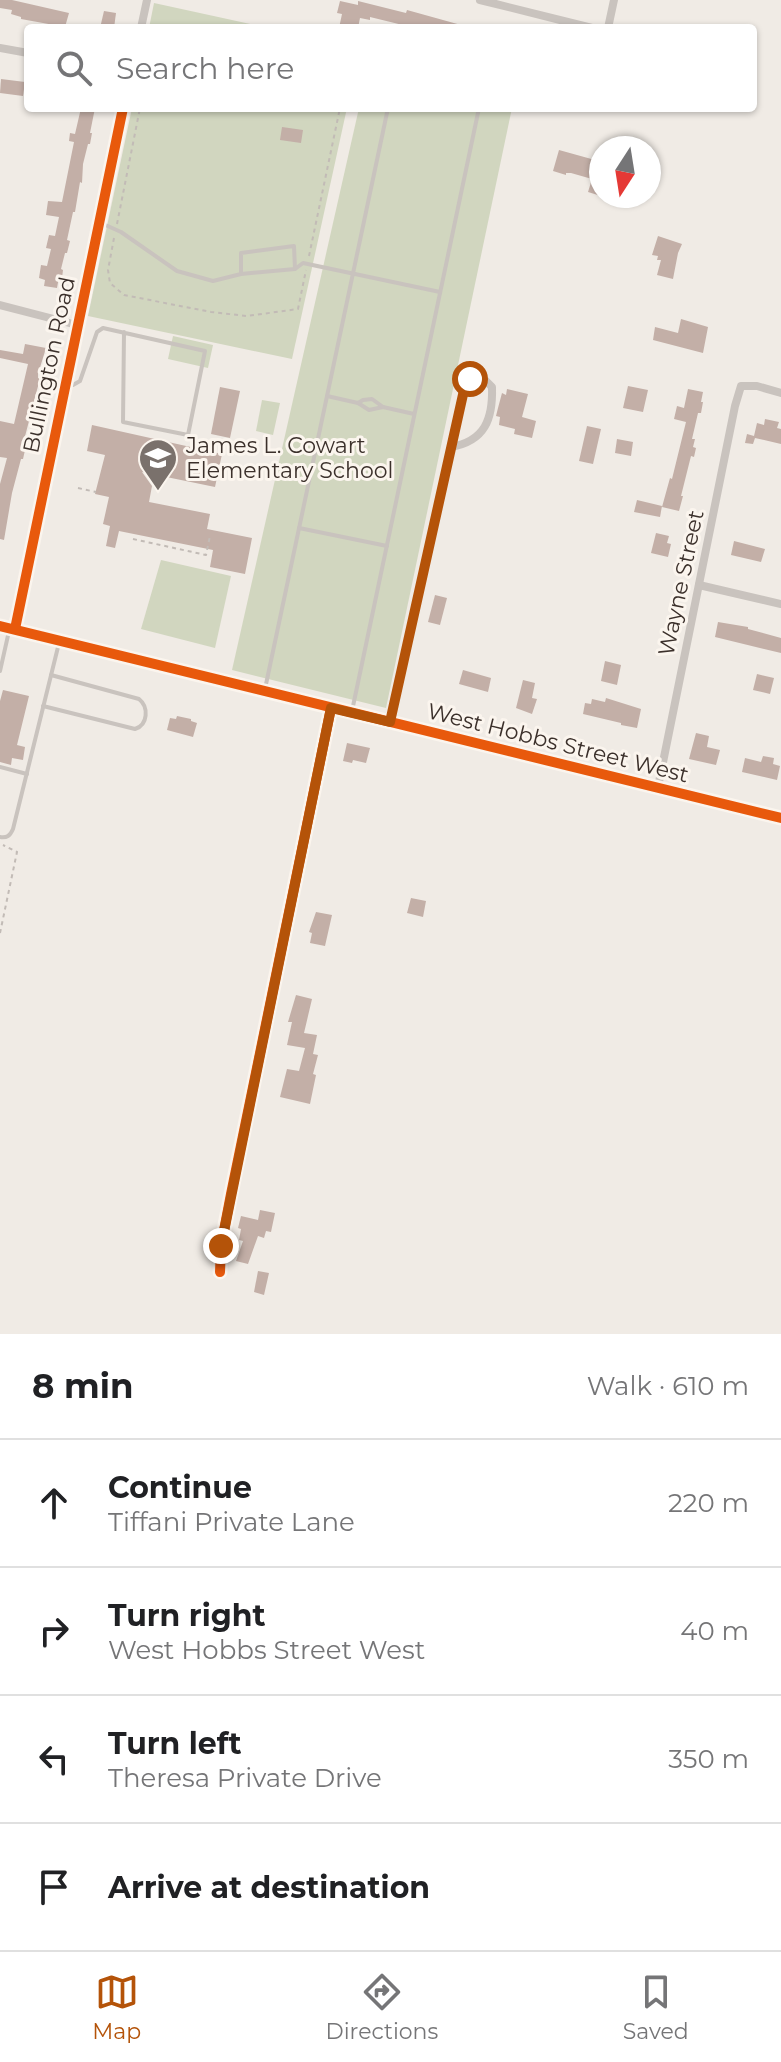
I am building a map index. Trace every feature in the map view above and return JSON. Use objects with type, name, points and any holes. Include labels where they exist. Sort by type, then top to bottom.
[{"type":"street","points":[[142,24],[147,0]]},
{"type":"street","points":[[480,0],[576,24]]},
{"type":"street","points":[[609,24],[614,0]]},
{"type":"street","points":[[0,48],[24,52]]},
{"type":"street","name":"Bullington Road","points":[[8,628],[122,112]]},
{"type":"street","points":[[0,305],[77,325]]},
{"type":"street","points":[[390,722],[451,447],[464,390],[470,379],[482,377],[492,387],[492,401],[485,426],[468,444],[451,447]]},
{"type":"street","name":"Wayne Street","points":[[658,787],[741,386],[757,386],[781,393]]},
{"type":"street","points":[[699,585],[781,604]]},
{"type":"street","name":"West Hobbs Street West","points":[[8,628],[781,818]]},
{"type":"street","points":[[220,1272],[221,1246],[231,1194],[331,708]]},
{"type":"lane","points":[[265,691],[387,112]]},
{"type":"lane","points":[[352,713],[478,112]]},
{"type":"lane","points":[[99,222],[121,232],[177,271],[213,281],[241,274],[295,269],[303,263],[440,292]]},
{"type":"lane","points":[[241,274],[241,253],[294,246],[295,269]]},
{"type":"lane","points":[[73,385],[80,381],[97,332],[103,328],[124,332],[205,351],[188,435],[123,422],[124,332]]},
{"type":"lane","points":[[327,396],[358,403],[369,410],[383,407]]},
{"type":"lane","points":[[358,403],[372,399],[383,407],[414,414]]},
{"type":"lane","points":[[299,528],[387,546]]},
{"type":"lane","points":[[0,671],[8,628]]},
{"type":"lane","points":[[0,837],[10,835],[13,829],[59,640]]},
{"type":"lane","points":[[43,706],[135,729],[144,723],[146,708],[139,699],[51,675]]},
{"type":"lane","points":[[0,767],[27,774]]},
{"type":"path","points":[[298,309],[339,112]]},
{"type":"path","points":[[78,488],[96,492]]},
{"type":"path","points":[[133,539],[206,555],[210,536]]},
{"type":"path","points":[[0,844],[17,852],[0,933]]},
{"type":"green space","points":[[154,3],[250,24],[150,24]]},
{"type":"green space","points":[[131,112],[346,112],[292,359],[88,316]]},
{"type":"green space","points":[[358,112],[511,112],[386,708],[232,670]]},
{"type":"green space","points":[[173,336],[213,345],[208,368],[168,359]]},
{"type":"green space","points":[[262,400],[280,403],[273,435],[256,431]]},
{"type":"green space","points":[[161,560],[231,576],[215,648],[141,629]]},
{"type":"building","points":[[0,0],[12,0],[69,13],[66,24],[48,24],[21,19],[11,14],[12,10],[0,8]]},
{"type":"building","points":[[340,1],[358,5],[358,1],[457,24],[399,24],[370,17],[370,20],[360,18],[359,24],[340,24],[342,14],[337,13]]},
{"type":"building","points":[[104,11],[116,13],[115,24],[101,24]]},
{"type":"building","points":[[1,79],[24,82],[23,96],[0,93]]},
{"type":"building","points":[[80,112],[94,112],[82,183],[67,240],[70,241],[61,269],[62,278],[59,277],[57,288],[44,286],[45,280],[39,278],[41,265],[47,266],[51,249],[46,248],[49,235],[55,236],[59,217],[46,215],[48,201],[62,202],[74,142],[69,141],[70,133],[75,134]]},
{"type":"building","points":[[282,127],[303,130],[301,143],[280,140]]},
{"type":"building","points":[[559,150],[589,158],[589,178],[553,171]]},
{"type":"building","points":[[658,236],[682,244],[673,279],[657,275],[661,260],[652,255]]},
{"type":"building","points":[[681,319],[708,327],[703,353],[653,340],[655,327],[678,333]]},
{"type":"building","points":[[25,344],[46,348],[4,540],[0,539],[0,484],[7,458],[0,457],[0,421],[14,424],[28,364],[0,358],[0,350],[23,354]]},
{"type":"building","points":[[628,386],[648,390],[643,412],[623,408]]},
{"type":"building","points":[[220,387],[240,391],[230,438],[211,434]]},
{"type":"building","points":[[507,389],[528,394],[522,417],[536,421],[532,438],[514,434],[515,429],[499,425],[500,417],[496,416],[502,393],[506,395]]},
{"type":"building","points":[[688,389],[703,392],[703,402],[692,439],[695,439],[693,447],[696,448],[694,457],[691,456],[679,511],[662,507],[686,422],[674,419],[677,406],[684,408]]},
{"type":"building","points":[[765,419],[779,422],[777,428],[781,429],[781,444],[755,438],[753,444],[745,443],[747,434],[754,436],[757,423],[764,425]]},
{"type":"building","name":"James L. Cowart Elementary School","points":[[92,425],[222,454],[215,487],[142,472],[152,486],[149,502],[210,514],[207,529],[252,538],[245,574],[210,567],[213,550],[119,531],[115,548],[106,546],[110,526],[103,524],[109,497],[95,494],[105,455],[87,451]]},
{"type":"building","points":[[587,426],[601,429],[593,464],[579,461]]},
{"type":"building","points":[[617,439],[633,442],[631,456],[615,453]]},
{"type":"building","points":[[637,500],[662,506],[660,517],[634,512]]},
{"type":"building","points":[[656,533],[669,536],[668,557],[651,553]]},
{"type":"building","points":[[734,541],[765,549],[761,562],[731,555]]},
{"type":"building","points":[[435,595],[447,598],[440,625],[428,622]]},
{"type":"building","points":[[718,622],[748,627],[781,638],[781,653],[715,637]]},
{"type":"building","points":[[605,661],[621,665],[617,685],[601,681]]},
{"type":"building","points":[[463,670],[491,678],[488,692],[459,684]]},
{"type":"building","points":[[757,674],[774,678],[770,694],[753,690]]},
{"type":"building","points":[[523,680],[535,683],[532,698],[537,699],[532,714],[516,708]]},
{"type":"building","points":[[3,690],[29,696],[17,745],[25,747],[23,760],[12,758],[11,765],[0,762],[0,701]]},
{"type":"building","points":[[606,698],[641,709],[637,728],[583,714],[585,703],[591,704],[592,699],[605,702]]},
{"type":"building","points":[[177,716],[197,723],[193,737],[167,730],[170,718],[176,719]]},
{"type":"building","points":[[696,733],[709,736],[707,747],[720,750],[716,765],[689,759]]},
{"type":"building","points":[[347,743],[370,748],[366,763],[343,761]]},
{"type":"building","points":[[763,756],[774,758],[773,764],[780,766],[777,780],[742,772],[745,758],[761,762]]},
{"type":"building","points":[[411,898],[426,901],[423,917],[407,913]]},
{"type":"building","points":[[316,912],[332,915],[325,946],[310,943],[312,933],[309,932]]},
{"type":"building","points":[[296,995],[312,999],[304,1033],[317,1035],[313,1054],[318,1055],[313,1074],[316,1075],[310,1104],[280,1097],[287,1069],[299,1071],[305,1048],[287,1045],[292,1022],[288,1022]]},
{"type":"building","points":[[260,1210],[275,1213],[271,1232],[266,1231],[264,1238],[258,1236],[248,1264],[236,1261],[243,1241],[239,1240],[241,1229],[238,1228],[241,1216],[258,1220]]},
{"type":"building","points":[[258,1271],[269,1273],[264,1295],[254,1292]]},
{"type":"cycle path","points":[[15,629],[122,112]]},
{"type":"cycle path","points":[[0,626],[781,818]]},
{"type":"cycle path","points":[[220,1272],[221,1246],[231,1194],[331,708]]},
{"type":"place","name":"James L. Cowart Elementary School","points":[[158,492]]},
{"type":"route","points":[[221,1246],[331,708],[390,722],[464,390],[470,379]]}]
